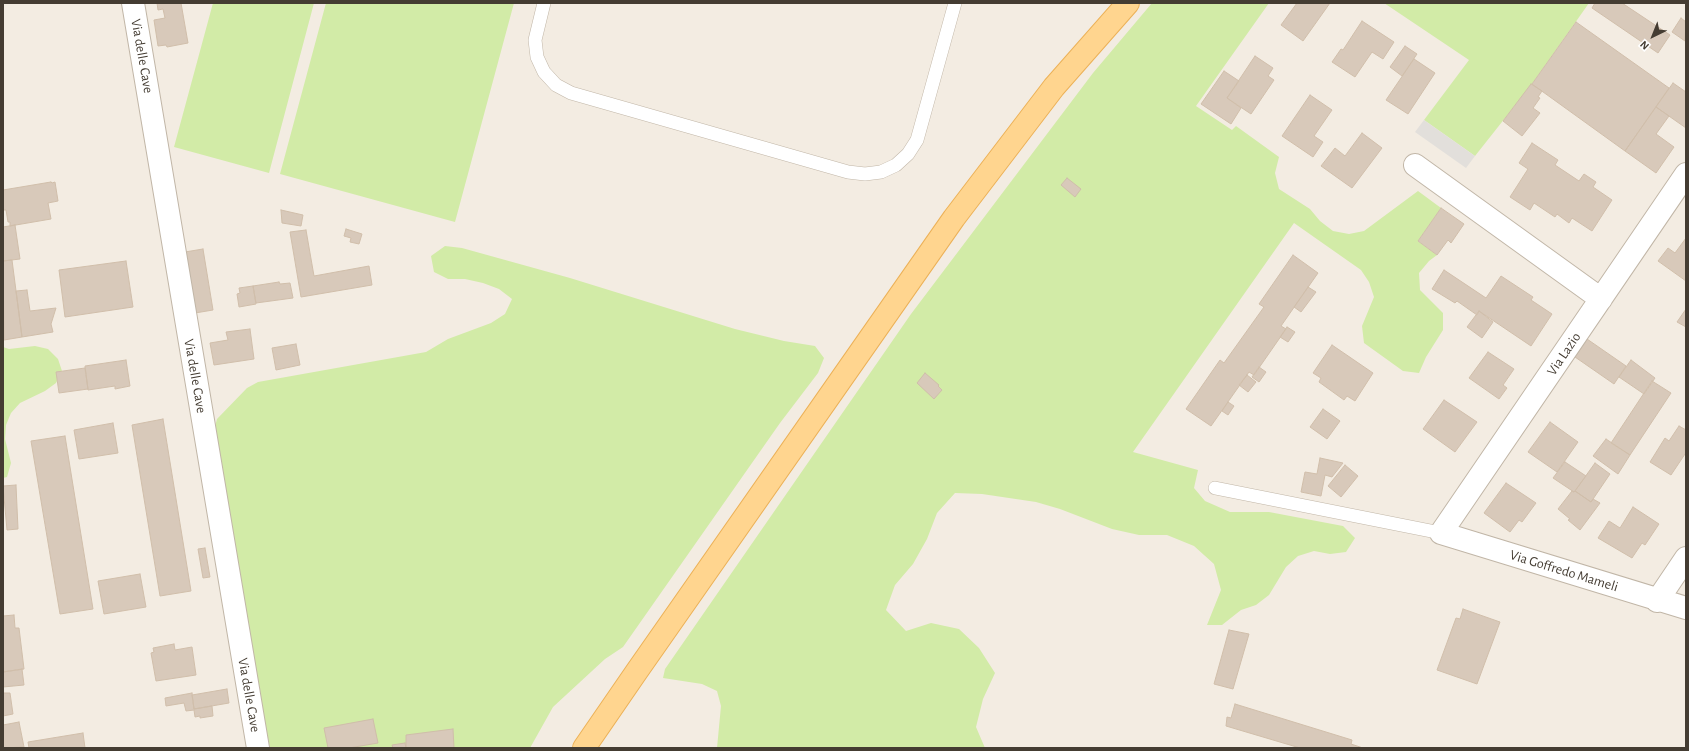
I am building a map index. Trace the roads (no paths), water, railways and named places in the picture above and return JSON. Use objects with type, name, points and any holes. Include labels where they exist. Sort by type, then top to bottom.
[{"type":"main road","points":[[584,748],[672,619],[954,218],[1054,87],[1128,3]]},
{"type":"street","name":"Via delle Cave","points":[[133,3],[258,748]]},
{"type":"street","points":[[1415,165],[1601,299]]},
{"type":"street","name":"Via Lazio","points":[[1441,533],[1686,174]]},
{"type":"street","name":"Via Goffredo Mameli","points":[[1441,533],[1657,601],[1686,608]]},
{"type":"street","points":[[1657,601],[1686,558]]},
{"type":"lane","points":[[544,3],[535,40],[537,57],[544,72],[556,84],[571,93],[848,172],[865,174],[881,172],[896,165],[908,154],[917,140],[955,3]]},
{"type":"lane","points":[[1215,488],[1441,533]]}]
